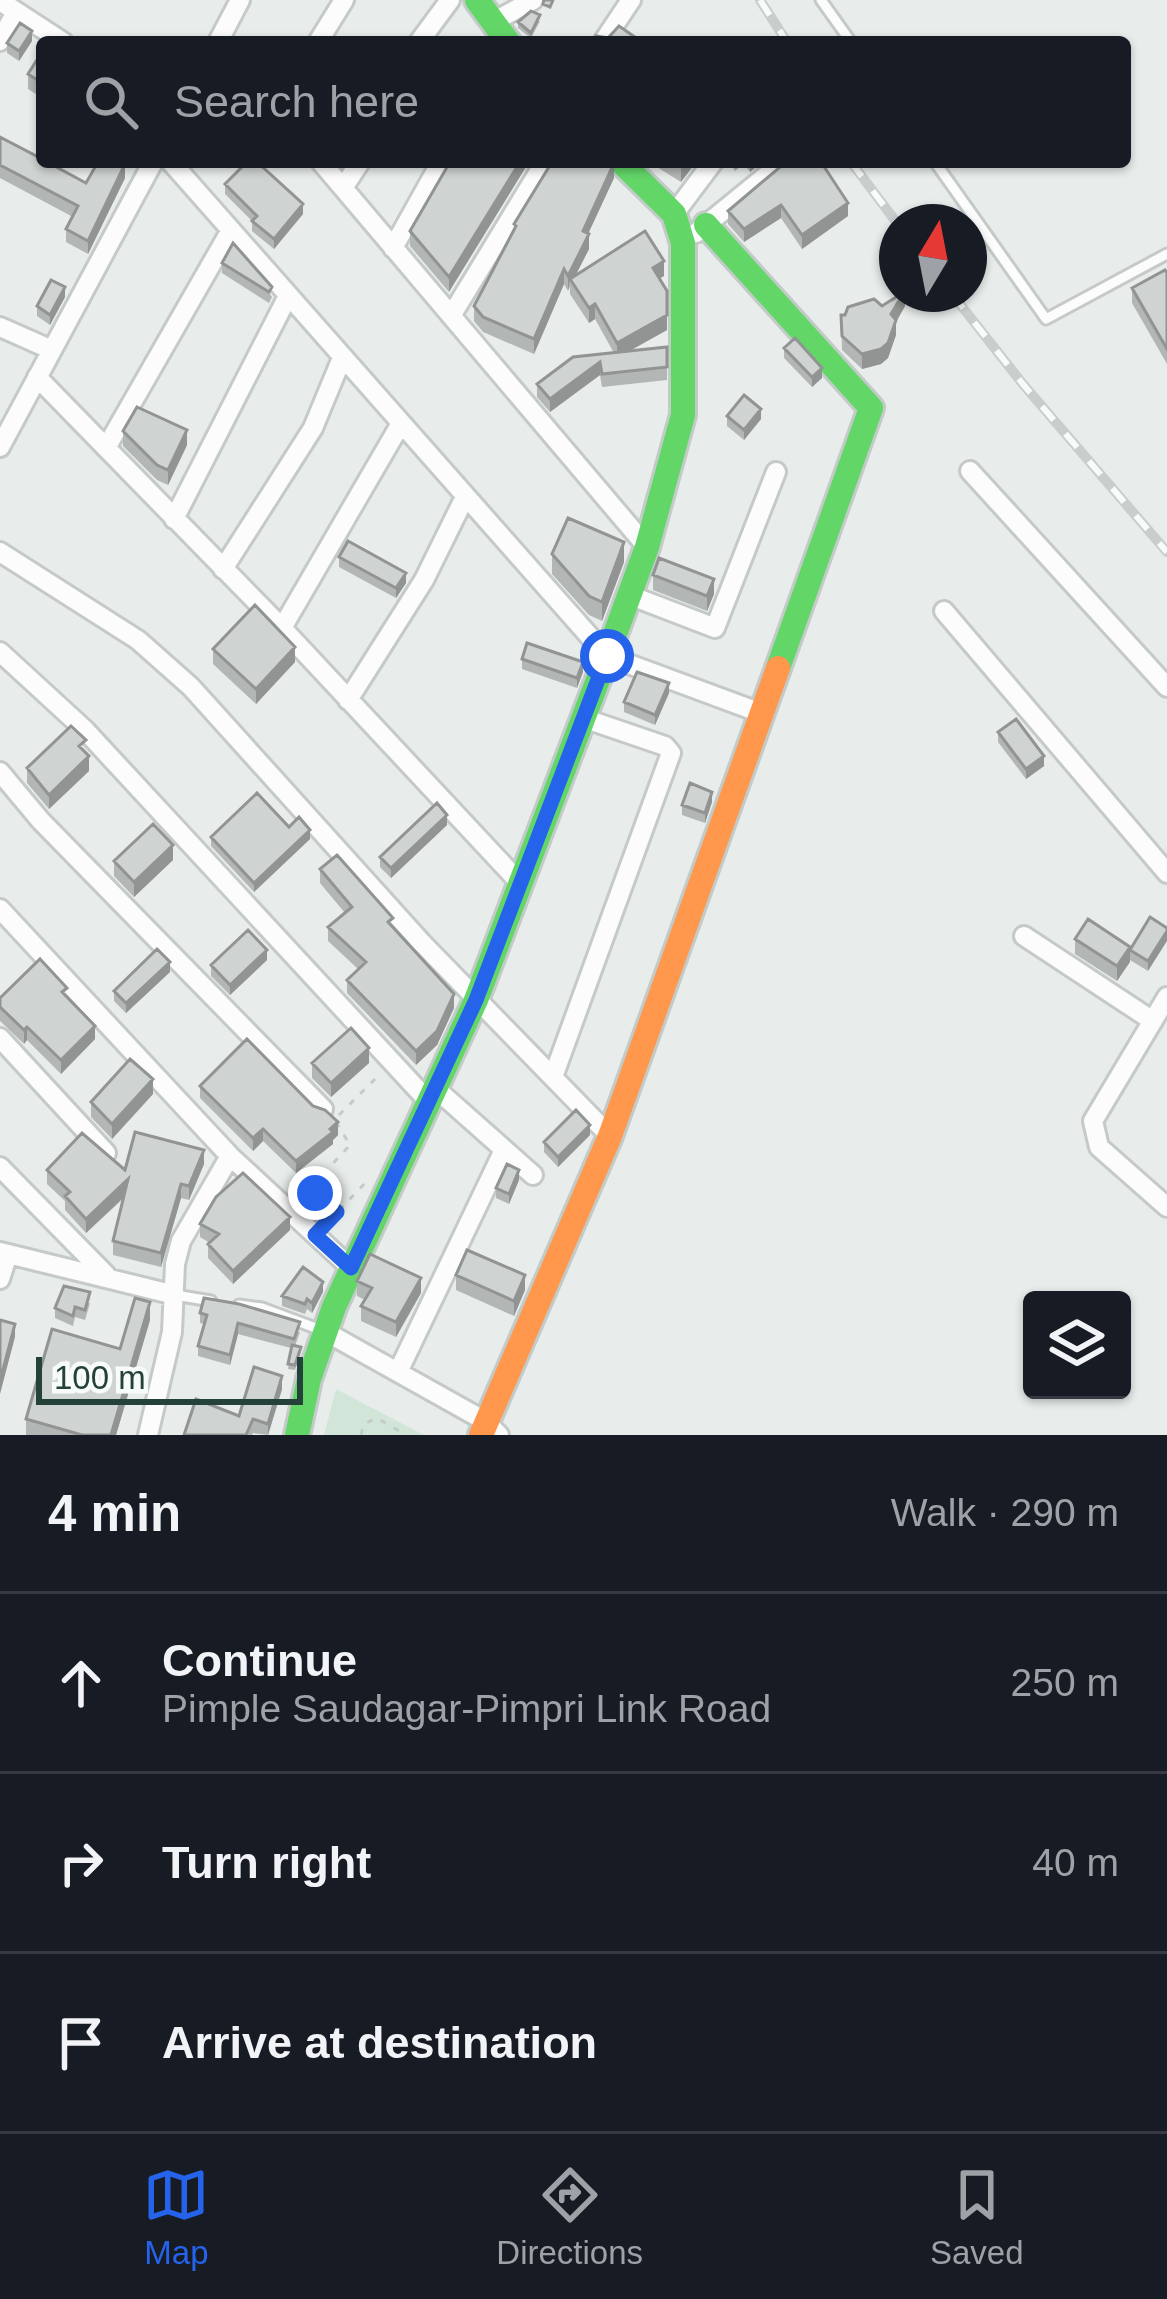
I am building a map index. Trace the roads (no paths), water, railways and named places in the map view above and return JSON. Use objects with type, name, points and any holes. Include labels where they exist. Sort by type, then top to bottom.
[{"type":"street","points":[[222,36],[240,0]]},
{"type":"street","points":[[322,36],[344,0]]},
{"type":"street","points":[[423,36],[450,0]]},
{"type":"street","points":[[477,0],[501,32],[533,0]]},
{"type":"street","points":[[607,36],[632,0]]},
{"type":"street","points":[[0,40],[8,7],[54,36]]},
{"type":"street","points":[[0,447],[151,168]]},
{"type":"street","points":[[176,168],[607,656],[760,713]]},
{"type":"street","points":[[326,168],[647,547]]},
{"type":"street","points":[[343,188],[356,168]]},
{"type":"street","points":[[394,248],[438,168]]},
{"type":"street","points":[[451,316],[540,168]]},
{"type":"street","points":[[297,1435],[326,1331],[351,1268],[476,1000],[607,656],[647,547],[683,416],[683,243],[674,214],[632,168]]},
{"type":"street","points":[[674,214],[708,168]]},
{"type":"street","points":[[683,243],[776,168]]},
{"type":"street","points":[[326,1331],[488,1430],[610,1136],[871,408],[706,225]]},
{"type":"street","points":[[106,448],[230,230]]},
{"type":"street","points":[[174,520],[288,296]]},
{"type":"street","points":[[0,327],[52,350]]},
{"type":"street","points":[[223,569],[313,428],[342,358]]},
{"type":"street","points":[[37,377],[282,628],[520,883]]},
{"type":"street","points":[[282,628],[400,425]]},
{"type":"street","points":[[629,595],[715,628],[776,472]]},
{"type":"street","points":[[970,472],[1167,687]]},
{"type":"street","points":[[349,700],[424,580],[465,497]]},
{"type":"street","points":[[0,552],[138,640],[191,688],[476,1000],[610,1136]]},
{"type":"street","points":[[944,611],[1167,873]]},
{"type":"street","points":[[5,665],[85,730],[433,1096],[533,1175]]},
{"type":"street","points":[[553,1077],[671,753],[665,746],[583,718]]},
{"type":"street","points":[[0,772],[40,821],[323,1109]]},
{"type":"street","points":[[0,909],[230,1156],[351,1268]]},
{"type":"street","points":[[1024,936],[1153,1021]]},
{"type":"street","points":[[1167,997],[1093,1121],[1099,1147],[1167,1207]]},
{"type":"street","points":[[0,1038],[106,1153]]},
{"type":"street","points":[[398,1372],[505,1150]]},
{"type":"street","points":[[148,1435],[172,1332],[175,1264],[181,1241],[230,1156]]},
{"type":"street","points":[[0,1167],[109,1277]]},
{"type":"street","points":[[0,1279],[4,1253],[175,1295]]},
{"type":"lane","points":[[821,0],[847,36]]},
{"type":"lane","points":[[939,168],[1046,319],[1167,254]]},
{"type":"lane","points":[[175,1295],[262,1308],[326,1331]]},
{"type":"railway","points":[[760,0],[783,36]]},
{"type":"railway","points":[[856,168],[883,204]]},
{"type":"railway","points":[[966,312],[1167,552]]}]
